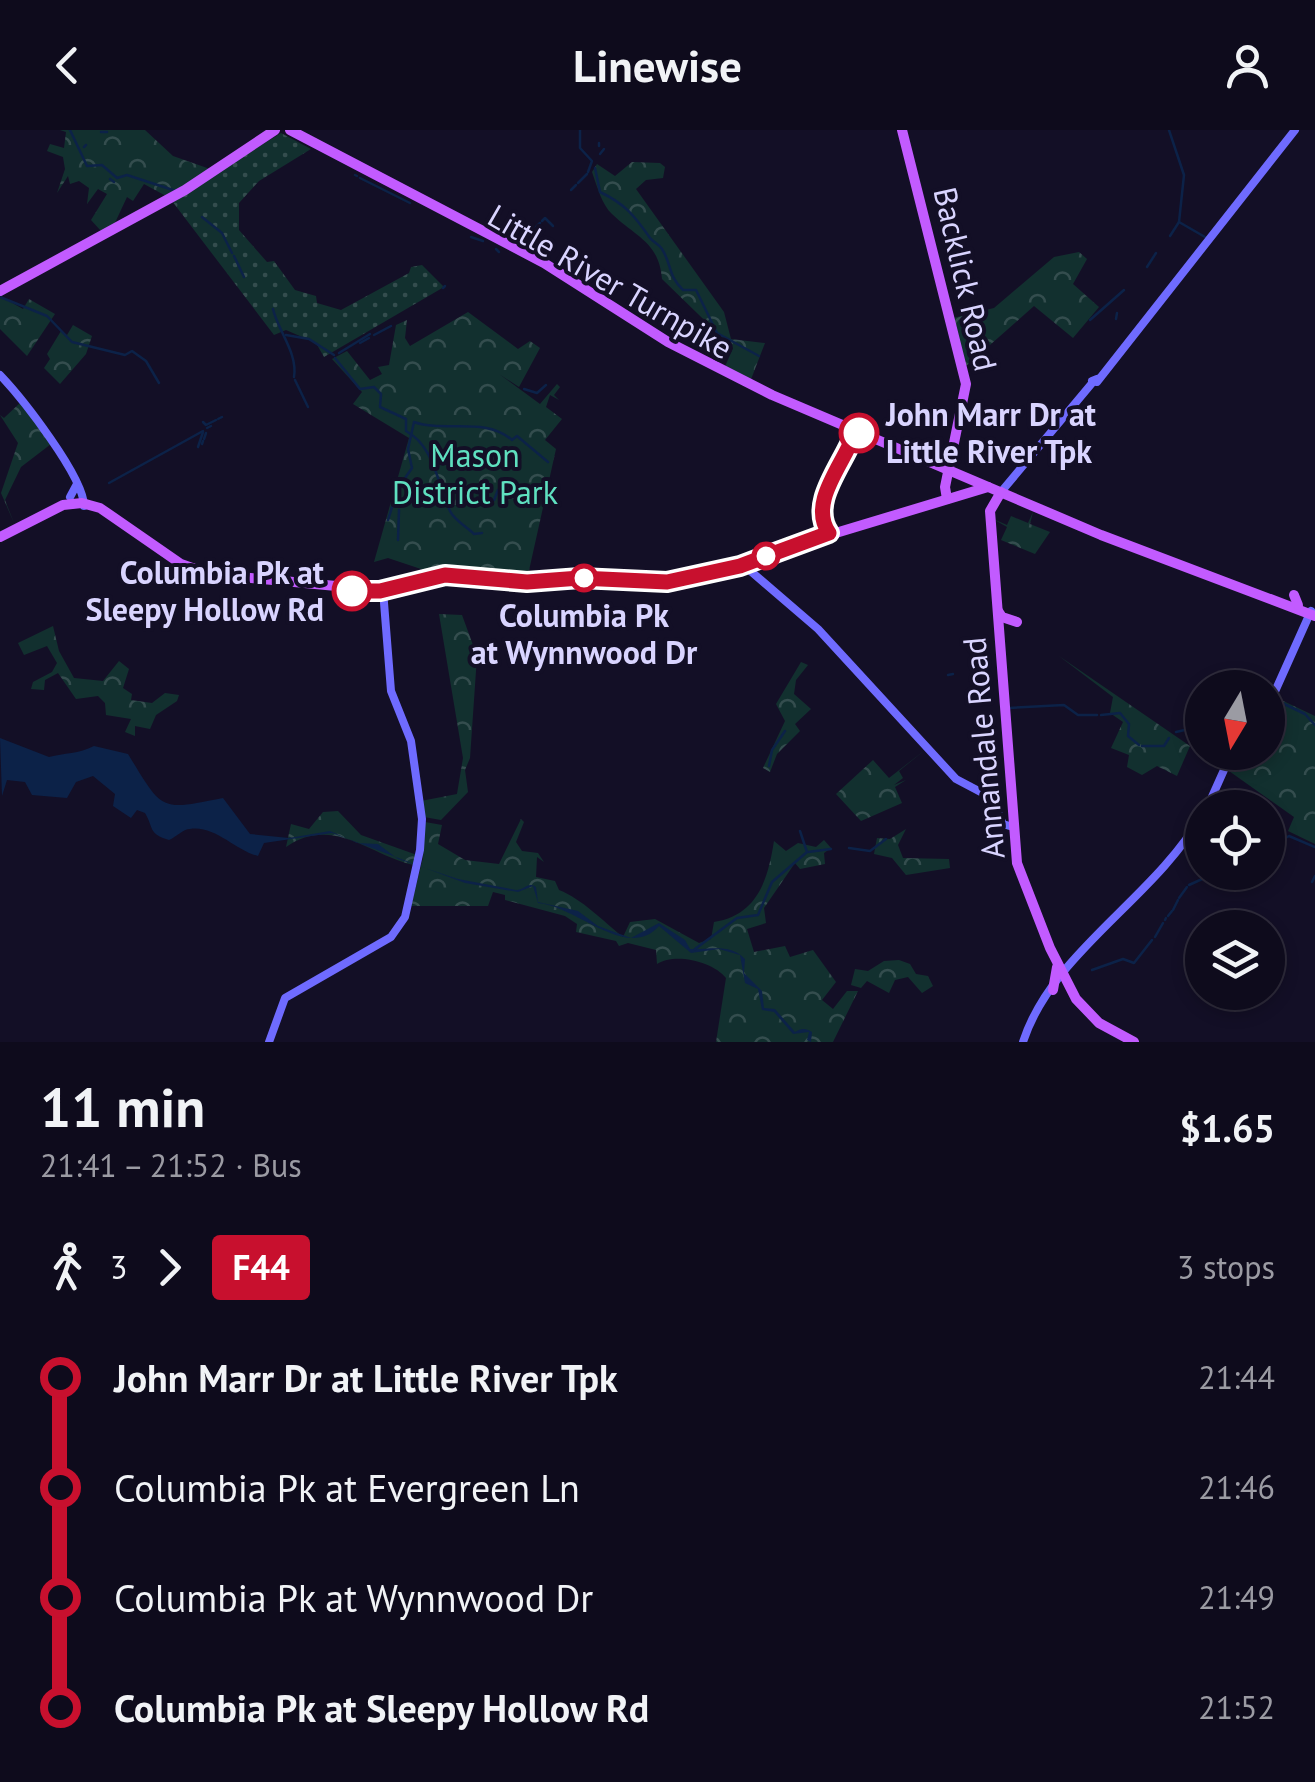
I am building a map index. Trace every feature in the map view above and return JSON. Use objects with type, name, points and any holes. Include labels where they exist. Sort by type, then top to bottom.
[{"type":"main road","name":"Little River Turnpike","points":[[290,130],[544,264],[685,352],[803,410],[1001,492]]},
{"type":"main road","name":"Backlick Road","points":[[902,130],[966,386],[944,496]]},
{"type":"main road","points":[[1001,492],[1109,364],[1295,130]]},
{"type":"main road","name":"Little River Turnpike","points":[[274,131],[501,250],[680,354],[778,403],[924,460]]},
{"type":"main road","points":[[0,291],[274,131]]},
{"type":"main road","points":[[0,375],[38,420],[77,484],[81,502]]},
{"type":"main road","points":[[1030,435],[1037,440],[1037,448]]},
{"type":"main road","points":[[881,446],[895,448]]},
{"type":"main road","name":"Little River Turnpike","points":[[949,470],[1313,613]]},
{"type":"main road","points":[[0,539],[63,505],[81,502],[193,573],[383,589],[445,575],[527,582],[580,578],[658,583],[745,566],[770,553],[944,496],[988,487]]},
{"type":"main road","name":"Annandale Road","points":[[1001,492],[990,508],[997,608],[1008,625],[1017,863],[1064,976],[1091,1016],[1134,1042]]},
{"type":"main road","name":"Little River Turnpike","points":[[1068,519],[1296,600],[1313,613]]},
{"type":"main road","points":[[383,589],[438,572],[664,580],[745,566]]},
{"type":"main road","points":[[745,566],[818,629],[956,779],[990,796],[1003,824],[1013,827]]},
{"type":"main road","points":[[269,1042],[284,998],[399,930],[417,866],[422,830],[414,758],[391,691],[383,589]]},
{"type":"main road","points":[[997,608],[1008,625]]},
{"type":"main road","points":[[1285,672],[1313,613]]},
{"type":"main road","points":[[1022,1042],[1034,1008],[1088,944],[1160,876],[1185,840]]},
{"type":"main road","points":[[1053,990],[1056,961]]},
{"type":"green space","points":[[60,130],[145,130],[173,156],[210,169],[166,196],[144,184],[133,201],[127,197],[113,227],[102,232],[91,220],[107,194],[98,189],[87,204],[89,188],[79,181],[70,184],[68,176],[57,193],[65,169],[63,157],[47,151],[50,144],[64,148],[66,132]]},
{"type":"green space","points":[[281,133],[311,149],[259,181],[239,203],[239,230],[267,262],[274,261],[295,290],[316,296],[317,303],[341,310],[409,273],[411,267],[422,265],[444,287],[324,357],[316,343],[286,330],[274,335],[172,201]]},
{"type":"green space","points":[[632,162],[660,163],[665,167],[663,178],[646,180],[636,189],[724,312],[731,339],[765,343],[750,382],[724,369],[733,348],[662,279],[651,248],[605,206],[592,172],[597,164],[615,176]]},
{"type":"green space","points":[[1079,252],[1087,259],[1073,284],[1099,307],[1073,338],[1034,306],[965,367],[953,318],[994,308],[1054,257]]},
{"type":"green space","points":[[0,296],[23,309],[29,299],[55,314],[27,356],[0,329]]},
{"type":"green space","name":"Mason District Park","points":[[468,312],[518,349],[530,341],[540,348],[519,387],[499,374],[540,404],[557,384],[560,387],[554,395],[559,400],[550,395],[546,407],[562,419],[545,440],[556,449],[528,575],[424,570],[388,558],[374,562],[409,438],[353,404],[362,392],[332,359],[347,351],[370,380],[382,374],[378,367],[389,365],[396,325],[407,320],[405,338],[410,346]]},
{"type":"green space","points":[[73,325],[92,336],[86,354],[60,384],[44,368],[50,359],[47,354],[61,331],[67,335]]},
{"type":"green space","points":[[21,402],[51,444],[21,467],[5,500],[14,523],[1,493],[18,443],[0,415],[4,418]]},
{"type":"green space","points":[[1033,512],[1030,524],[1050,532],[1035,554],[1001,540],[1007,527],[993,519],[1007,525],[1011,516],[1028,523]]},
{"type":"green space","points":[[439,614],[462,615],[477,656],[470,758],[465,770],[468,792],[441,820],[424,817],[421,801],[457,794],[463,758]]},
{"type":"green space","points":[[53,626],[59,651],[74,678],[103,681],[119,661],[129,669],[123,688],[132,694],[131,700],[152,703],[165,693],[179,695],[177,701],[156,715],[150,729],[135,726],[135,736],[125,732],[131,719],[106,715],[105,703],[98,696],[76,699],[58,673],[45,680],[44,690],[31,689],[33,682],[52,672],[57,663],[47,646],[24,655],[18,643]]},
{"type":"green space","points":[[1059,656],[1185,743],[1185,758],[1177,776],[1157,766],[1142,775],[1127,767],[1129,755],[1111,748],[1123,722],[1110,713],[1113,697]]},
{"type":"green space","points":[[801,662],[808,665],[796,680],[794,694],[811,709],[795,724],[800,731],[777,754],[770,772],[763,768],[785,721],[776,704]]},
{"type":"green space","points":[[1285,702],[1315,716],[1315,844],[1288,831],[1294,817],[1285,811],[1285,790],[1256,790],[1229,771],[1285,770]]},
{"type":"green space","points":[[925,750],[899,771],[903,778],[894,785],[906,780],[895,787],[902,803],[861,821],[836,794],[873,760],[889,778]]},
{"type":"green space","points":[[338,811],[361,835],[417,855],[414,865],[336,836],[303,838],[286,847],[291,824],[309,829],[323,812]]},
{"type":"green space","points":[[521,819],[524,822],[516,842],[522,851],[538,853],[544,862],[537,857],[536,877],[555,881],[559,890],[623,937],[630,922],[655,919],[699,943],[711,939],[714,922],[741,912],[751,903],[764,881],[774,841],[786,851],[798,843],[816,847],[824,840],[831,848],[824,853],[825,864],[800,869],[795,863],[764,908],[766,923],[747,929],[754,952],[785,946],[790,957],[813,950],[836,982],[822,1000],[833,1009],[847,991],[858,991],[833,1042],[716,1042],[726,978],[720,972],[704,963],[684,959],[657,964],[656,950],[628,943],[619,946],[616,941],[576,932],[577,924],[565,916],[505,900],[505,895],[493,892],[488,906],[411,906],[423,858],[425,822],[442,825],[438,844],[465,860],[499,864]]},
{"type":"green space","points":[[906,829],[898,845],[903,858],[949,859],[950,868],[906,875],[892,858],[874,854],[877,838],[890,839]]},
{"type":"green space","points":[[884,961],[910,964],[916,974],[928,976],[933,986],[922,993],[908,977],[895,980],[889,993],[867,981],[861,988],[851,985],[855,969],[868,971]]},
{"type":"water","points":[[0,738],[49,757],[94,746],[128,754],[149,787],[165,802],[186,805],[223,798],[250,834],[289,838],[330,831],[348,839],[332,833],[264,843],[258,856],[199,829],[185,830],[169,840],[155,833],[145,813],[137,810],[131,818],[113,806],[115,794],[93,776],[76,782],[67,798],[32,795],[25,782],[7,780],[2,796]]},
{"type":"water","points":[[359,843],[378,844],[395,857]]},
{"type":"water","points":[[426,868],[458,879],[516,890],[533,885],[538,902],[578,911],[598,926],[630,938],[601,929],[553,906],[538,903],[533,886],[518,892],[465,883]]},
{"type":"water","points":[[659,923],[685,940],[690,949],[719,948],[739,954],[745,959],[744,973],[762,991],[764,1008],[775,1009],[795,1032],[804,1029],[812,1032],[811,1042],[807,1040],[809,1032],[793,1034],[774,1012],[762,1010],[758,989],[745,983],[740,955],[719,949],[691,953],[659,926],[646,935],[631,938]]},
{"type":"waterway","points":[[70,130],[87,166],[102,165],[117,178],[127,175],[176,191]]},
{"type":"waterway","points":[[580,130],[580,148],[592,161],[588,172]]},
{"type":"waterway","points":[[1169,130],[1184,175],[1179,222],[1205,237]]},
{"type":"waterway","points":[[101,132],[107,132]]},
{"type":"waterway","points":[[600,154],[604,149]]},
{"type":"waterway","points":[[595,168],[600,192],[628,211],[661,248],[683,290],[696,290],[717,333],[759,356]]},
{"type":"waterway","points":[[578,183],[587,174]]},
{"type":"waterway","points":[[360,178],[410,203]]},
{"type":"waterway","points":[[110,179],[114,182]]},
{"type":"waterway","points":[[571,190],[576,185]]},
{"type":"waterway","points":[[202,217],[222,233],[232,253]]},
{"type":"waterway","points":[[542,221],[545,218],[553,226]]},
{"type":"waterway","points":[[1170,236],[1179,222]]},
{"type":"waterway","points":[[535,228],[540,223]]},
{"type":"waterway","points":[[471,237],[483,241]]},
{"type":"waterway","points":[[496,249],[499,252]]},
{"type":"waterway","points":[[1147,267],[1156,253]]},
{"type":"waterway","points":[[234,256],[244,277]]},
{"type":"waterway","points":[[1090,320],[1124,290]]},
{"type":"waterway","points":[[0,297],[47,316],[72,342],[125,355],[132,351],[146,361],[159,383]]},
{"type":"waterway","points":[[273,309],[293,359],[294,377]]},
{"type":"waterway","points":[[1116,319],[1117,313]]},
{"type":"waterway","points":[[374,335],[391,326]]},
{"type":"waterway","points":[[339,353],[370,334]]},
{"type":"waterway","points":[[286,335],[309,339],[334,355]]},
{"type":"waterway","points":[[360,343],[369,338]]},
{"type":"waterway","points":[[335,358],[360,389],[374,387],[381,394],[380,407],[406,419],[406,431],[429,455],[452,514],[474,534],[482,533]]},
{"type":"waterway","points":[[295,380],[308,407]]},
{"type":"waterway","points":[[524,389],[537,393],[546,385]]},
{"type":"waterway","points":[[218,419],[222,417]]},
{"type":"waterway","points":[[203,422],[206,425],[216,420]]},
{"type":"waterway","points":[[388,520],[398,488],[412,468],[408,449],[414,422],[490,429],[512,440],[517,436],[548,462]]},
{"type":"waterway","points":[[207,428],[211,426]]},
{"type":"waterway","points":[[109,483],[203,431]]},
{"type":"waterway","points":[[198,447],[203,432]]},
{"type":"waterway","points":[[204,439],[206,433]]},
{"type":"waterway","points":[[494,500],[498,490]]},
{"type":"waterway","points":[[398,540],[399,510]]},
{"type":"waterway","points":[[948,675],[953,674]]},
{"type":"waterway","points":[[1285,704],[1305,714],[1315,725]]},
{"type":"waterway","points":[[1009,708],[1064,705],[1078,715],[1097,715]]},
{"type":"waterway","points":[[1101,715],[1120,713],[1129,724],[1128,736],[1139,745]]},
{"type":"waterway","points":[[1176,732],[1185,730]]},
{"type":"waterway","points":[[769,766],[772,750],[785,731]]},
{"type":"waterway","points":[[1142,746],[1164,746],[1169,738]]},
{"type":"waterway","points":[[695,949],[737,918],[758,915],[772,882],[807,852],[800,831]]},
{"type":"waterway","points":[[1285,838],[1289,836],[1315,847]]},
{"type":"waterway","points":[[849,848],[870,851],[886,839]]},
{"type":"waterway","points":[[808,852],[831,849]]},
{"type":"waterway","points":[[1312,882],[1315,876]]},
{"type":"waterway","points":[[1179,898],[1185,890]]},
{"type":"waterway","points":[[1173,910],[1178,900]]},
{"type":"waterway","points":[[1168,916],[1172,911]]},
{"type":"waterway","points":[[1155,937],[1163,923]]},
{"type":"waterway","points":[[1092,970],[1123,959],[1134,963],[1152,940]]},
{"type":"bus line","name":"F44","points":[[352,591],[380,591],[445,575],[527,582],[580,578],[658,583],[740,566],[829,533],[822,518],[823,498],[842,468],[854,435],[859,433]]},
{"type":"place","name":"John Marr Dr at Little River Tpk","points":[[859,433]]},
{"type":"place","name":"Columbia Pk at Wynnwood Dr","points":[[584,578]]},
{"type":"place","name":"Columbia Pk at Sleepy Hollow Rd","points":[[352,591]]}]
